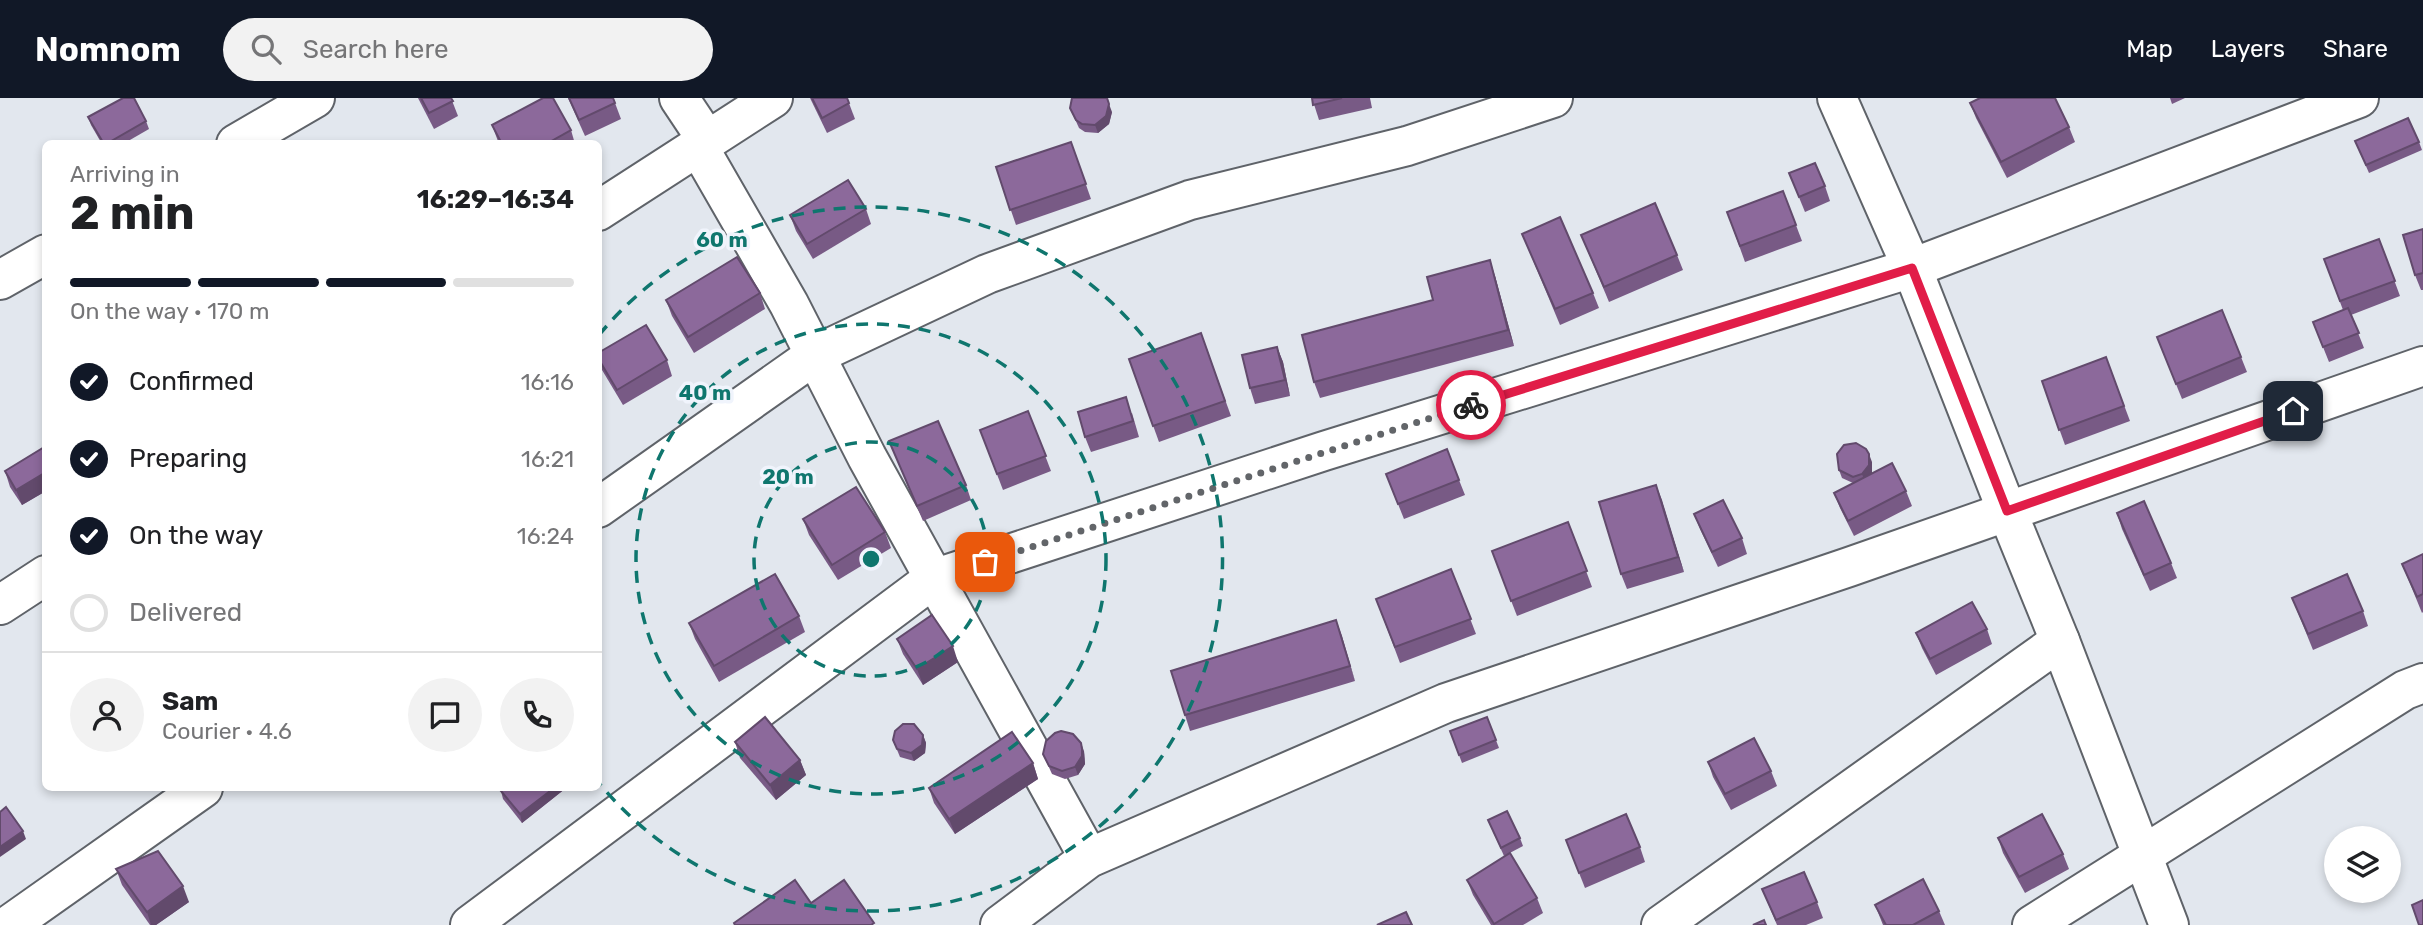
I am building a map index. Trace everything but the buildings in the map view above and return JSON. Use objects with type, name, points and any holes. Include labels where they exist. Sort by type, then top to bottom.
[{"type":"street","points":[[243,140],[315,98]]},
{"type":"street","points":[[679,98],[933,579],[1089,858]]},
{"type":"street","points":[[602,208],[773,98]]},
{"type":"street","points":[[602,505],[815,355],[987,274],[1190,200],[1407,146],[1553,98]]},
{"type":"street","points":[[1837,98],[1912,268],[2169,925]]},
{"type":"street","points":[[470,925],[933,579],[1324,451],[1912,268],[2359,98]]},
{"type":"street","points":[[0,280],[42,256]]},
{"type":"street","points":[[1000,925],[1089,858],[1446,703],[2423,366]]},
{"type":"street","points":[[0,605],[42,578]]},
{"type":"street","points":[[1661,925],[2060,641]]},
{"type":"street","points":[[2032,925],[2405,690],[2423,683]]},
{"type":"street","points":[[9,925],[199,791]]},
{"type":"way so far","points":[[985,562],[1471,405]]},
{"type":"route","points":[[1471,405],[1912,268],[2007,511],[2293,411]]}]
